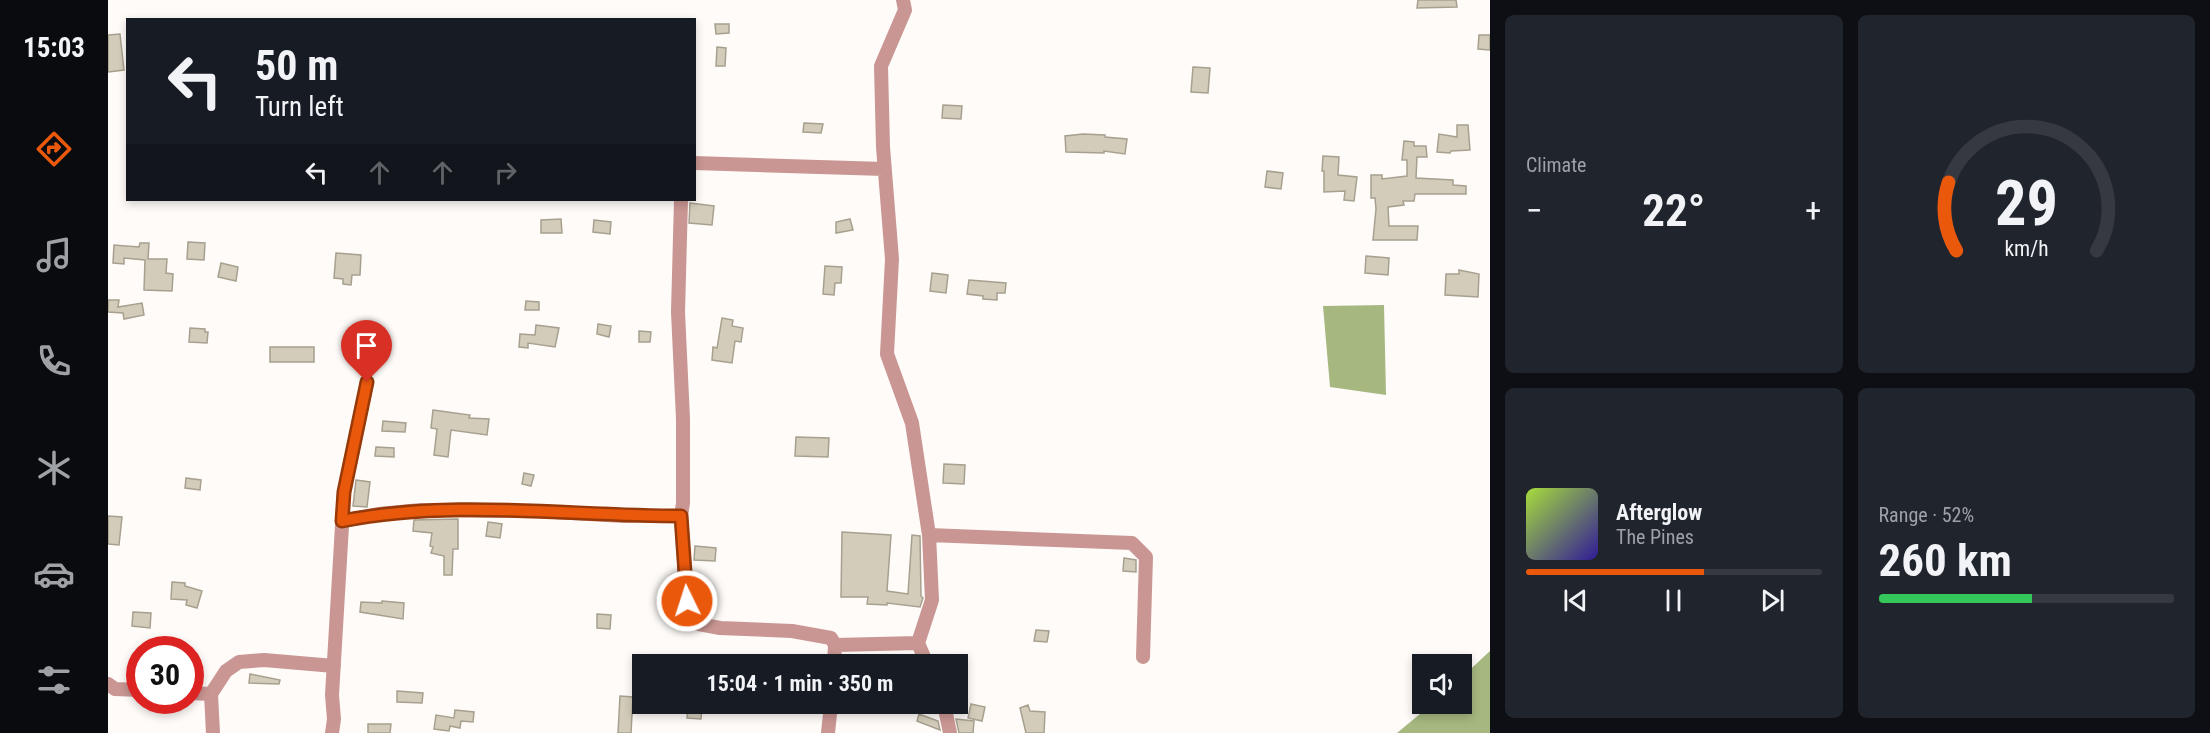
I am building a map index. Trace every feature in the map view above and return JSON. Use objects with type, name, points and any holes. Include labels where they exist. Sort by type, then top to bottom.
[{"type":"street","points":[[903,0],[905,10],[881,66],[884,169],[892,259],[887,354],[912,423],[930,535],[932,600],[918,643],[923,654]]},
{"type":"street","points":[[696,163],[884,169]]},
{"type":"street","points":[[681,201],[678,312],[683,419],[681,516],[688,622],[720,628],[792,631],[831,638],[835,645],[835,654]]},
{"type":"street","points":[[332,733],[334,719],[332,695],[344,492],[367,382]]},
{"type":"street","points":[[342,521],[379,514],[422,510],[681,516]]},
{"type":"street","points":[[930,535],[1132,543],[1146,557],[1143,657]]},
{"type":"street","points":[[835,645],[918,643]]},
{"type":"street","points":[[213,733],[212,694],[226,671],[239,662],[264,660],[334,666]]},
{"type":"street","points":[[108,684],[115,689],[126,689]]},
{"type":"street","points":[[204,694],[212,694]]},
{"type":"street","points":[[828,733],[830,714]]},
{"type":"street","points":[[946,714],[950,733]]},
{"type":"shaded area","points":[[1384,305],[1386,395],[1330,387],[1323,306]]},
{"type":"shaded area","points":[[1490,651],[1490,733],[1397,733],[1420,714],[1472,714],[1472,668]]},
{"type":"building","points":[[1418,0],[1456,0],[1457,7],[1417,8]]},
{"type":"building","points":[[715,24],[729,24],[729,33],[716,34]]},
{"type":"building","points":[[120,34],[124,70],[108,72],[108,35]]},
{"type":"building","points":[[1479,35],[1490,35],[1490,50],[1478,49]]},
{"type":"building","points":[[717,47],[726,48],[725,66],[716,66]]},
{"type":"building","points":[[1193,67],[1210,68],[1208,93],[1191,92]]},
{"type":"building","points":[[943,105],[962,106],[961,119],[942,118]]},
{"type":"building","points":[[804,123],[823,124],[821,133],[803,132]]},
{"type":"building","points":[[1457,125],[1468,125],[1470,150],[1437,152],[1439,134],[1457,137]]},
{"type":"building","points":[[1083,134],[1127,139],[1125,154],[1104,151],[1104,153],[1066,152],[1065,136]]},
{"type":"building","points":[[1404,141],[1414,142],[1414,146],[1426,146],[1427,157],[1417,157],[1416,178],[1453,180],[1453,185],[1466,186],[1466,194],[1415,194],[1414,201],[1403,201],[1404,205],[1388,207],[1389,226],[1418,226],[1417,240],[1373,240],[1376,209],[1375,198],[1371,198],[1371,175],[1382,175],[1382,179],[1407,176],[1407,160],[1402,160]]},
{"type":"building","points":[[1323,156],[1339,157],[1338,175],[1357,177],[1354,201],[1344,200],[1345,191],[1324,192]]},
{"type":"building","points":[[1267,171],[1283,173],[1281,189],[1265,187]]},
{"type":"building","points":[[690,203],[714,206],[712,225],[689,223]]},
{"type":"building","points":[[561,219],[562,233],[541,233],[541,220]]},
{"type":"building","points":[[850,219],[853,230],[836,233],[836,222]]},
{"type":"building","points":[[594,220],[611,222],[610,234],[593,232]]},
{"type":"building","points":[[188,242],[205,243],[204,260],[187,259]]},
{"type":"building","points":[[140,243],[149,243],[148,259],[167,259],[166,273],[173,274],[172,291],[144,290],[145,260],[124,258],[124,264],[113,263],[114,245],[139,247]]},
{"type":"building","points":[[336,253],[361,255],[360,275],[352,275],[351,285],[343,284],[343,279],[334,278]]},
{"type":"building","points":[[1366,256],[1389,258],[1388,275],[1365,273]]},
{"type":"building","points":[[221,263],[238,267],[236,281],[218,277]]},
{"type":"building","points":[[825,266],[842,267],[841,283],[835,283],[834,295],[823,294]]},
{"type":"building","points":[[1459,270],[1479,274],[1478,297],[1445,295],[1446,274],[1459,274]]},
{"type":"building","points":[[932,273],[948,275],[946,293],[930,291]]},
{"type":"building","points":[[969,280],[1006,283],[1005,293],[997,293],[997,300],[967,294]]},
{"type":"building","points":[[108,300],[119,300],[118,307],[142,303],[144,315],[124,319],[123,313],[108,312]]},
{"type":"building","points":[[526,301],[539,302],[539,310],[525,310]]},
{"type":"building","points":[[722,318],[733,320],[732,326],[743,328],[741,342],[735,341],[732,363],[712,360],[713,347],[717,348]]},
{"type":"building","points":[[598,324],[611,326],[609,337],[597,334]]},
{"type":"building","points":[[536,325],[559,328],[555,347],[528,343],[528,348],[519,347],[520,334],[535,335]]},
{"type":"building","points":[[190,328],[205,329],[205,332],[208,332],[207,343],[189,342]]},
{"type":"building","points":[[639,331],[651,332],[650,342],[639,342]]},
{"type":"building","points":[[270,347],[314,347],[314,362],[270,362]]},
{"type":"building","points":[[433,410],[470,415],[469,418],[489,419],[487,435],[451,430],[448,457],[434,455],[437,429],[431,428]]},
{"type":"building","points":[[383,421],[406,423],[405,432],[382,431]]},
{"type":"building","points":[[796,437],[829,438],[828,457],[795,456]]},
{"type":"building","points":[[376,447],[394,448],[394,457],[375,456]]},
{"type":"building","points":[[944,464],[965,465],[964,484],[943,483]]},
{"type":"building","points":[[524,473],[534,475],[531,486],[522,484]]},
{"type":"building","points":[[186,478],[201,480],[200,490],[185,488]]},
{"type":"building","points":[[356,480],[370,482],[367,507],[353,506]]},
{"type":"building","points":[[108,516],[122,517],[119,545],[108,544]]},
{"type":"building","points":[[458,519],[458,549],[453,549],[452,575],[444,575],[444,556],[431,553],[432,533],[413,531],[414,520]]},
{"type":"building","points":[[488,522],[502,524],[500,538],[486,536]]},
{"type":"building","points":[[842,532],[891,535],[887,591],[908,594],[912,535],[920,536],[921,596],[923,598],[920,607],[887,603],[887,605],[867,604],[868,597],[841,597]]},
{"type":"building","points":[[695,546],[716,548],[715,561],[694,560]]},
{"type":"building","points":[[1124,558],[1136,560],[1136,572],[1123,571]]},
{"type":"building","points":[[172,582],[185,583],[185,586],[202,591],[197,608],[186,605],[187,600],[171,599]]},
{"type":"building","points":[[382,601],[404,603],[403,619],[360,612],[361,602],[382,603]]},
{"type":"building","points":[[133,612],[151,613],[150,628],[132,626]]},
{"type":"building","points":[[597,614],[611,615],[610,629],[597,628]]},
{"type":"building","points":[[1036,630],[1049,631],[1047,642],[1034,641]]},
{"type":"building","points":[[250,674],[280,680],[279,684],[249,683]]},
{"type":"building","points":[[397,691],[423,693],[422,703],[397,702]]},
{"type":"building","points":[[620,696],[632,697],[631,733],[618,733]]},
{"type":"building","points":[[971,704],[985,707],[982,721],[968,718]]},
{"type":"building","points":[[1028,705],[1030,711],[1045,712],[1044,733],[1026,733],[1020,708]]},
{"type":"building","points":[[455,710],[474,712],[473,722],[461,721],[460,728],[450,726],[449,731],[434,729],[436,715],[454,718]]},
{"type":"building","points":[[687,714],[701,714],[701,719],[687,718]]},
{"type":"building","points":[[919,714],[938,721],[940,730],[917,721]]},
{"type":"building","points":[[956,719],[974,721],[973,733],[959,733]]},
{"type":"building","points":[[368,724],[391,724],[390,733],[368,733]]},
{"type":"route","points":[[367,382],[344,492],[342,521],[379,514],[422,510],[681,516],[687,601]]}]
